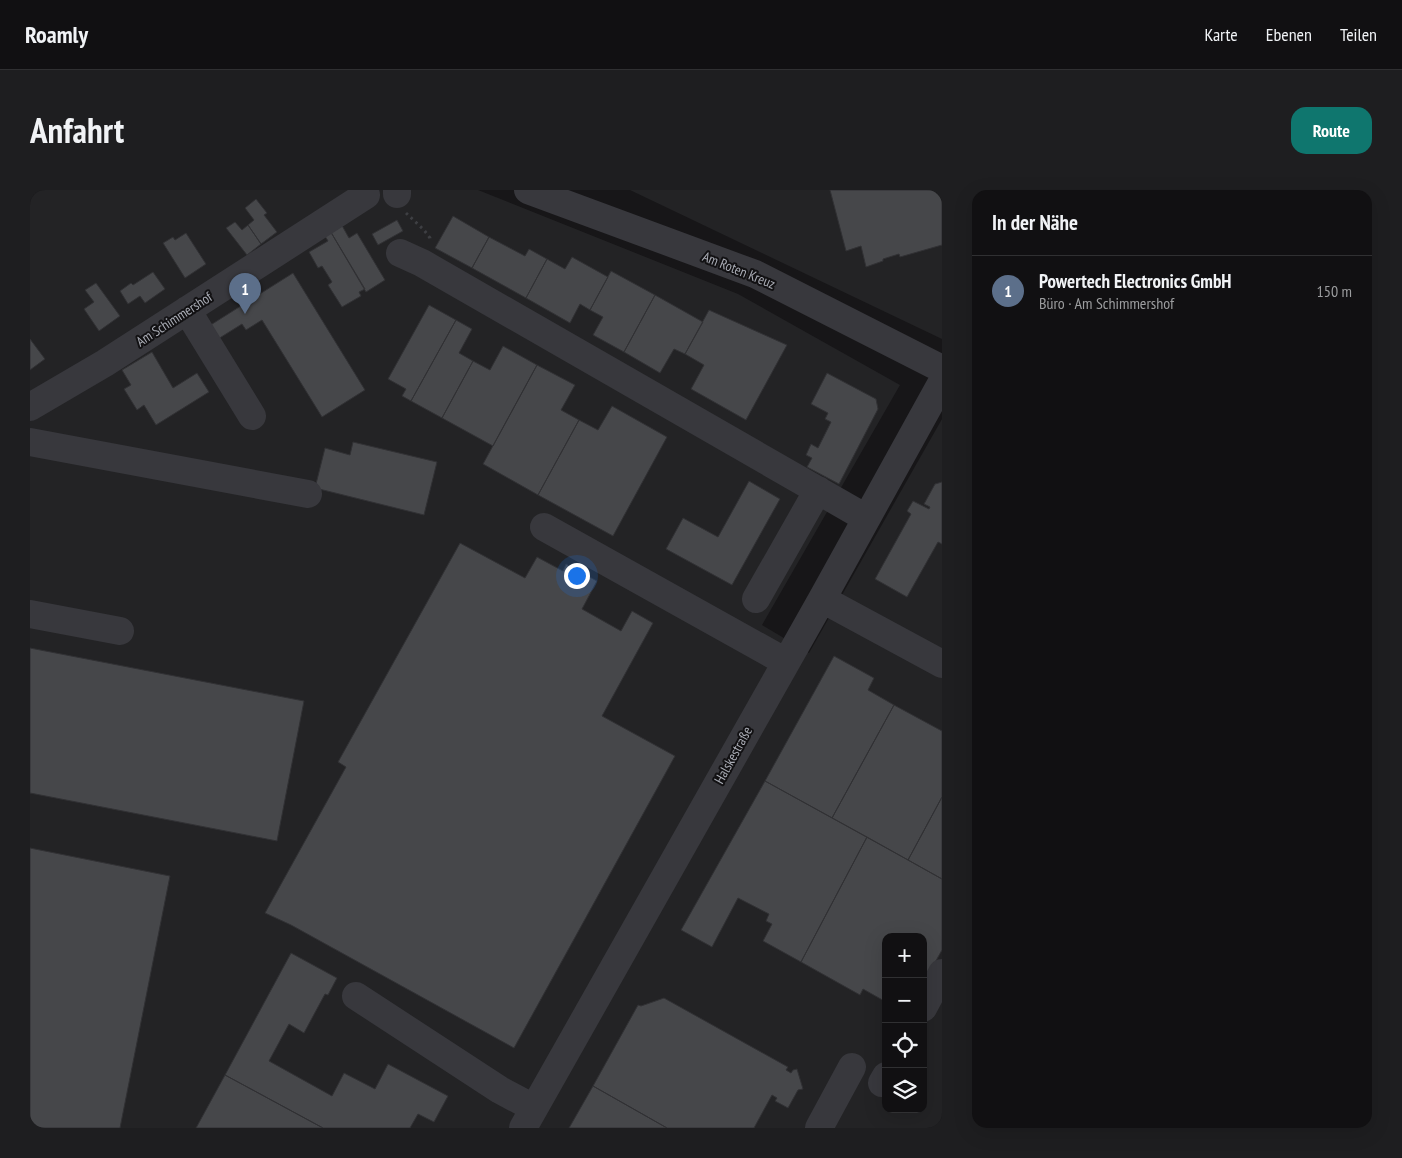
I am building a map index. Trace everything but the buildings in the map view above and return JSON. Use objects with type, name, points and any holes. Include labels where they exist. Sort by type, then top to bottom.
[{"type":"street","name":"Am Roten Kreuz","points":[[528,190],[756,274],[942,369]]},
{"type":"street","name":"Am Schimmershof","points":[[30,407],[105,363],[366,196]]},
{"type":"street","points":[[411,258],[866,518]]},
{"type":"street","points":[[187,310],[252,416]]},
{"type":"street","name":"Halskestraße","points":[[528,1118],[822,599],[942,382]]},
{"type":"street","points":[[30,442],[308,494]]},
{"type":"street","points":[[756,598],[818,490]]},
{"type":"street","points":[[544,527],[786,662]]},
{"type":"street","points":[[822,599],[942,664]]},
{"type":"street","points":[[30,614],[120,631]]},
{"type":"street","points":[[927,1001],[942,974]]},
{"type":"street","points":[[356,996],[500,1090],[528,1118]]},
{"type":"street","points":[[819,1128],[852,1067]]},
{"type":"path","points":[[397,192],[400,204],[430,238],[429,247],[411,258]]},
{"type":"shaded area","points":[[30,190],[478,190],[738,294],[900,385],[762,625],[809,653],[942,419],[942,1128],[30,1128]]},
{"type":"shaded area","points":[[630,190],[942,190],[942,339]]},
{"type":"place","name":"Powertech Electronics GmbH","points":[[245,314]]}]
